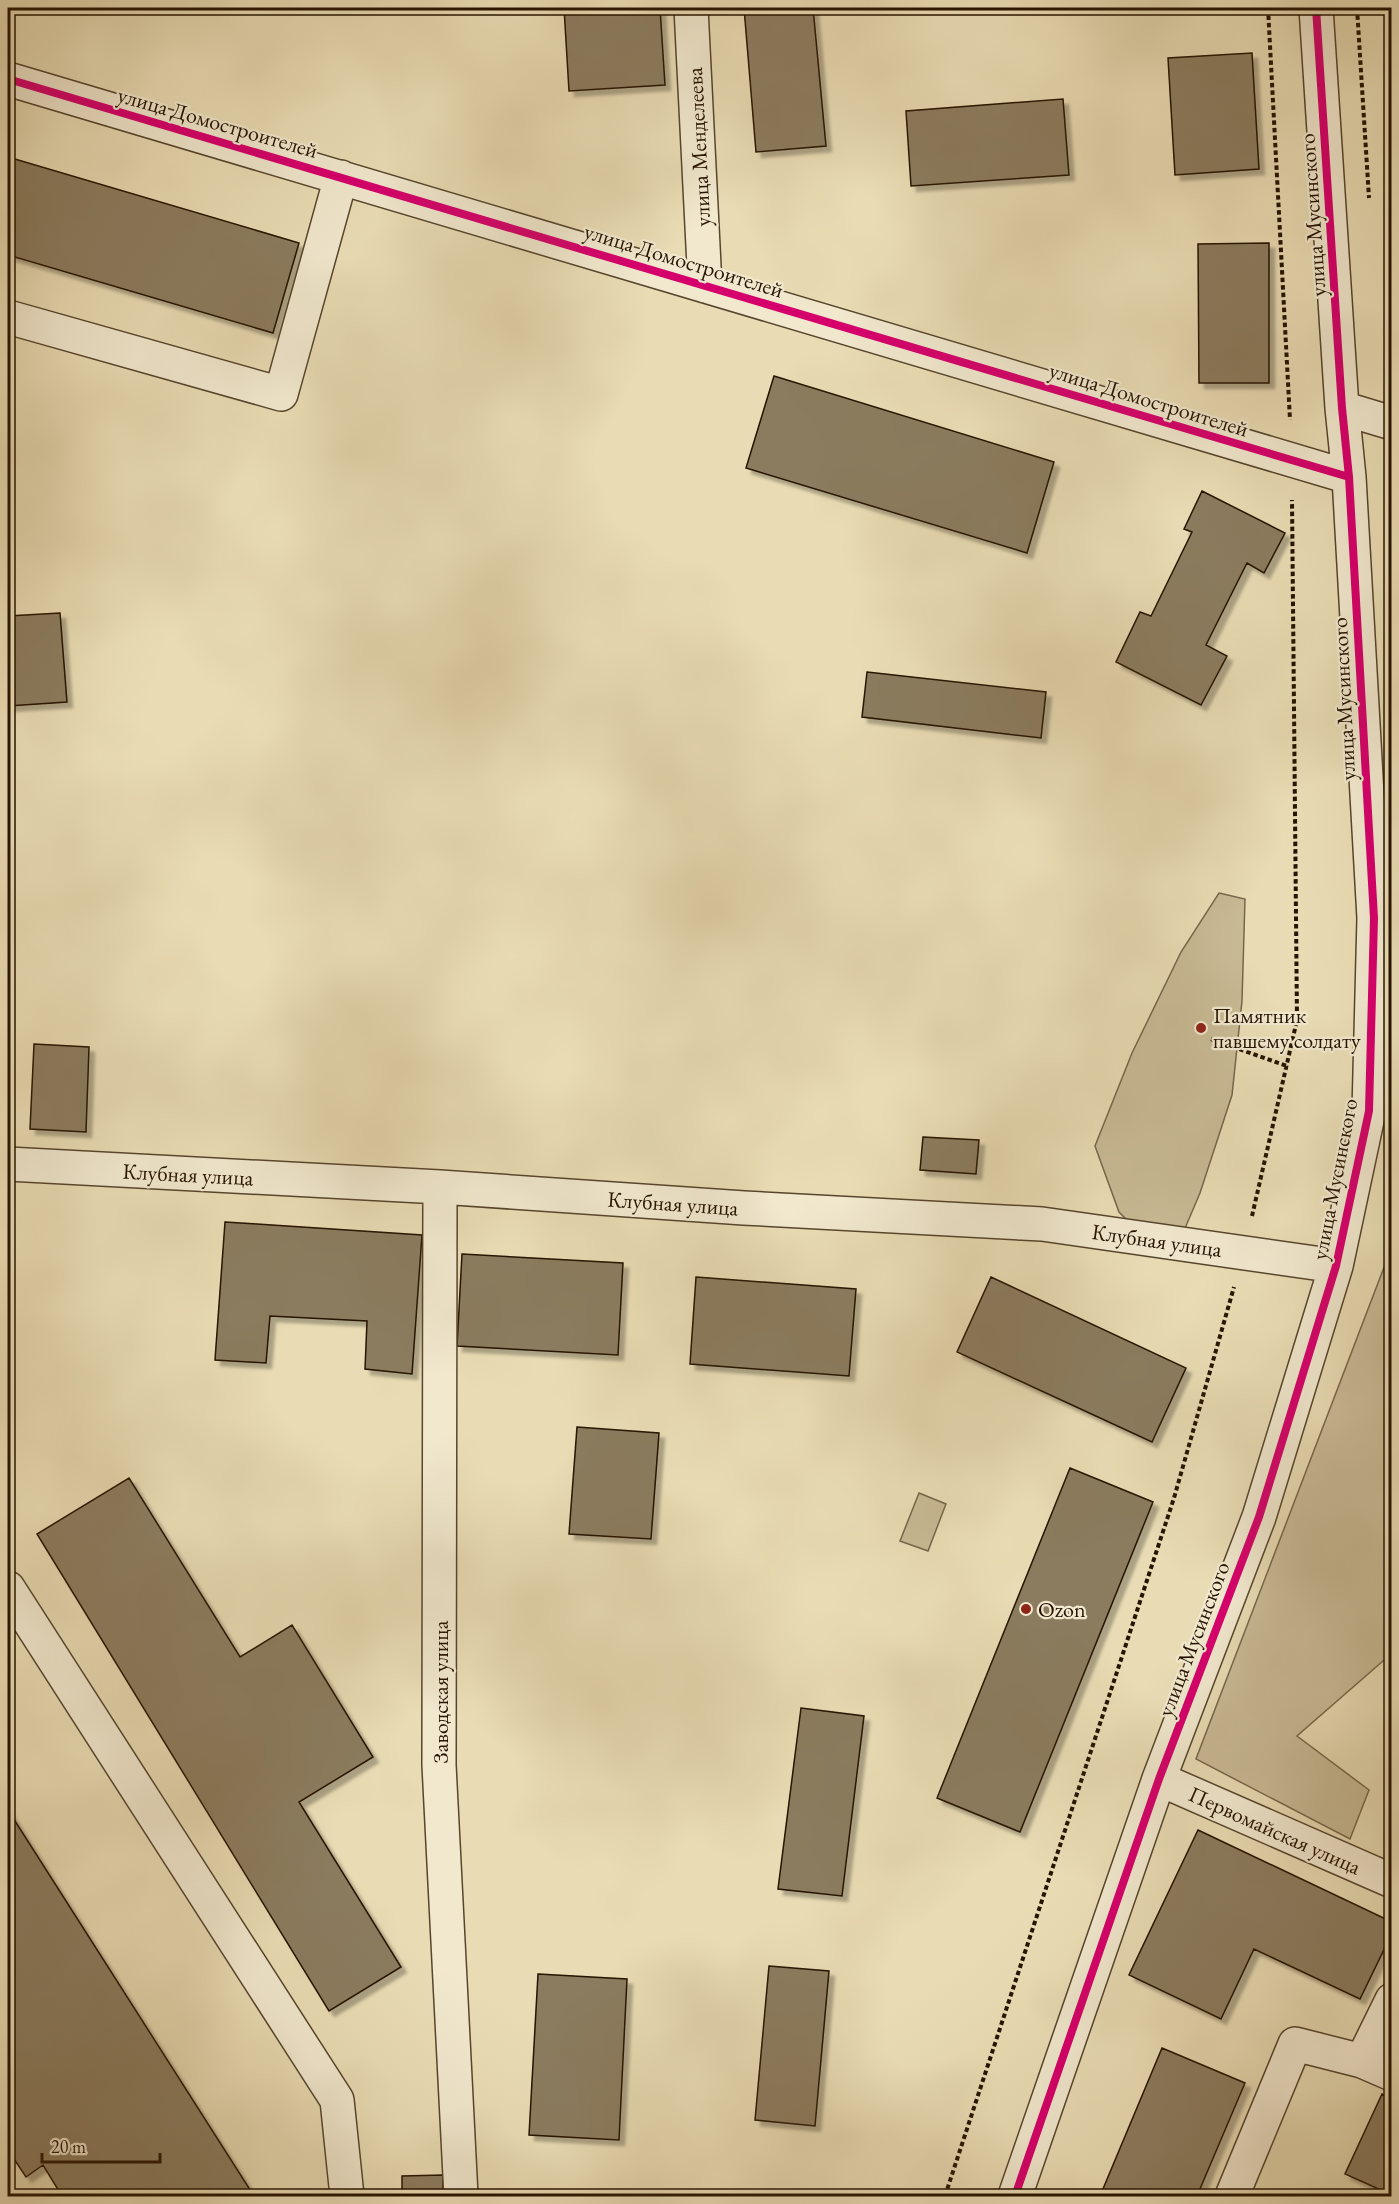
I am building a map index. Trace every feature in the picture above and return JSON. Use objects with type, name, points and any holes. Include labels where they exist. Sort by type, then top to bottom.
[{"type":"street","name":"улица Менделеева","points":[[691,8],[705,286]]},
{"type":"street","name":"улица Мусинского","points":[[1015,2196],[1159,1779],[1259,1517],[1380,1117],[1374,918],[1349,477],[1342,408],[1316,8]]},
{"type":"street","name":"улица Домостроителей","points":[[8,79],[1349,477]]},
{"type":"street","points":[[8,317],[281,394],[340,177]]},
{"type":"street","points":[[1342,408],[1392,423]]},
{"type":"street","name":"Клубная улица","points":[[8,1164],[440,1187],[744,1208],[1042,1224],[1336,1266]]},
{"type":"street","name":"Заводская улица","points":[[440,1187],[439,1765],[461,2196]]},
{"type":"street","points":[[8,1588],[337,2100],[347,2196]]},
{"type":"street","name":"Первомайская улица","points":[[1159,1779],[1392,1881]]},
{"type":"street","points":[[1362,2061],[1392,2000]]},
{"type":"street","points":[[1232,2196],[1295,2044],[1362,2061],[1392,2074]]},
{"type":"path","points":[[945,2196],[1174,1498],[1244,1253],[1297,1020],[1292,460],[1268,8]]},
{"type":"path","points":[[1357,8],[1369,199]]},
{"type":"path","points":[[1211,1039],[1287,1065]]},
{"type":"shaded area","points":[[1219,893],[1245,899],[1242,1001],[1232,1095],[1200,1193],[1183,1233],[1131,1224],[1119,1212],[1095,1146],[1132,1053],[1181,952]]},
{"type":"shaded area","points":[[1391,1249],[1391,1654],[1297,1736],[1369,1790],[1350,1839],[1196,1759]]},
{"type":"shaded area","points":[[919,1493],[946,1504],[928,1551],[900,1541]]},
{"type":"building","points":[[564,8],[660,8],[665,85],[569,91]]},
{"type":"building","points":[[744,8],[813,8],[826,146],[756,152]]},
{"type":"building","points":[[1252,53],[1259,169],[1175,175],[1168,58]]},
{"type":"building","points":[[1063,99],[1069,175],[911,186],[906,111]]},
{"type":"building","points":[[8,157],[299,243],[273,333],[8,255]]},
{"type":"building","points":[[1269,243],[1269,383],[1199,383],[1198,244]]},
{"type":"building","points":[[774,376],[1054,462],[1027,553],[746,468]]},
{"type":"building","points":[[1202,491],[1285,533],[1264,573],[1247,563],[1206,645],[1227,656],[1201,705],[1116,662],[1140,612],[1151,616],[1192,532],[1184,529]]},
{"type":"building","points":[[60,613],[67,702],[8,706],[8,616]]},
{"type":"building","points":[[867,672],[1046,692],[1041,738],[862,717]]},
{"type":"building","points":[[34,1044],[89,1047],[86,1132],[30,1129]]},
{"type":"building","points":[[923,1137],[979,1140],[976,1174],[920,1170]]},
{"type":"building","points":[[225,1222],[422,1235],[412,1374],[365,1369],[367,1321],[270,1316],[266,1363],[215,1360]]},
{"type":"building","points":[[462,1254],[623,1263],[618,1355],[457,1346]]},
{"type":"building","points":[[696,1277],[856,1289],[849,1376],[690,1364]]},
{"type":"building","points":[[991,1277],[1186,1368],[1152,1442],[957,1352]]},
{"type":"building","points":[[577,1427],[659,1433],[651,1539],[569,1534]]},
{"type":"building","points":[[1070,1468],[1153,1502],[1020,1832],[937,1798]]},
{"type":"building","points":[[129,1478],[240,1657],[292,1625],[373,1757],[299,1802],[401,1967],[329,2011],[37,1534]]},
{"type":"building","points":[[801,1708],[864,1716],[842,1896],[778,1889]]},
{"type":"building","points":[[8,1810],[254,2196],[62,2196],[43,2165],[26,2177],[8,2150]]},
{"type":"building","points":[[1198,1830],[1392,1922],[1392,1933],[1360,1999],[1254,1949],[1221,2019],[1129,1975]]},
{"type":"building","points":[[769,1966],[829,1971],[815,2126],[755,2120]]},
{"type":"building","points":[[538,1974],[627,1979],[619,2140],[529,2135]]},
{"type":"building","points":[[1162,2048],[1245,2083],[1197,2196],[1100,2196]]},
{"type":"building","points":[[1382,2094],[1392,2099],[1392,2195],[1345,2174]]},
{"type":"building","points":[[443,2175],[443,2196],[402,2196],[402,2176]]},
{"type":"cycle path","points":[[1015,2196],[1159,1779],[1259,1517],[1336,1266],[1369,1111],[1374,918],[1349,477],[1342,408],[1316,8]]},
{"type":"cycle path","points":[[8,79],[1349,477]]},
{"type":"place","name":"Памятник павшему солдату","points":[[1201,1028]]},
{"type":"place","name":"Ozon","points":[[1026,1609]]}]
